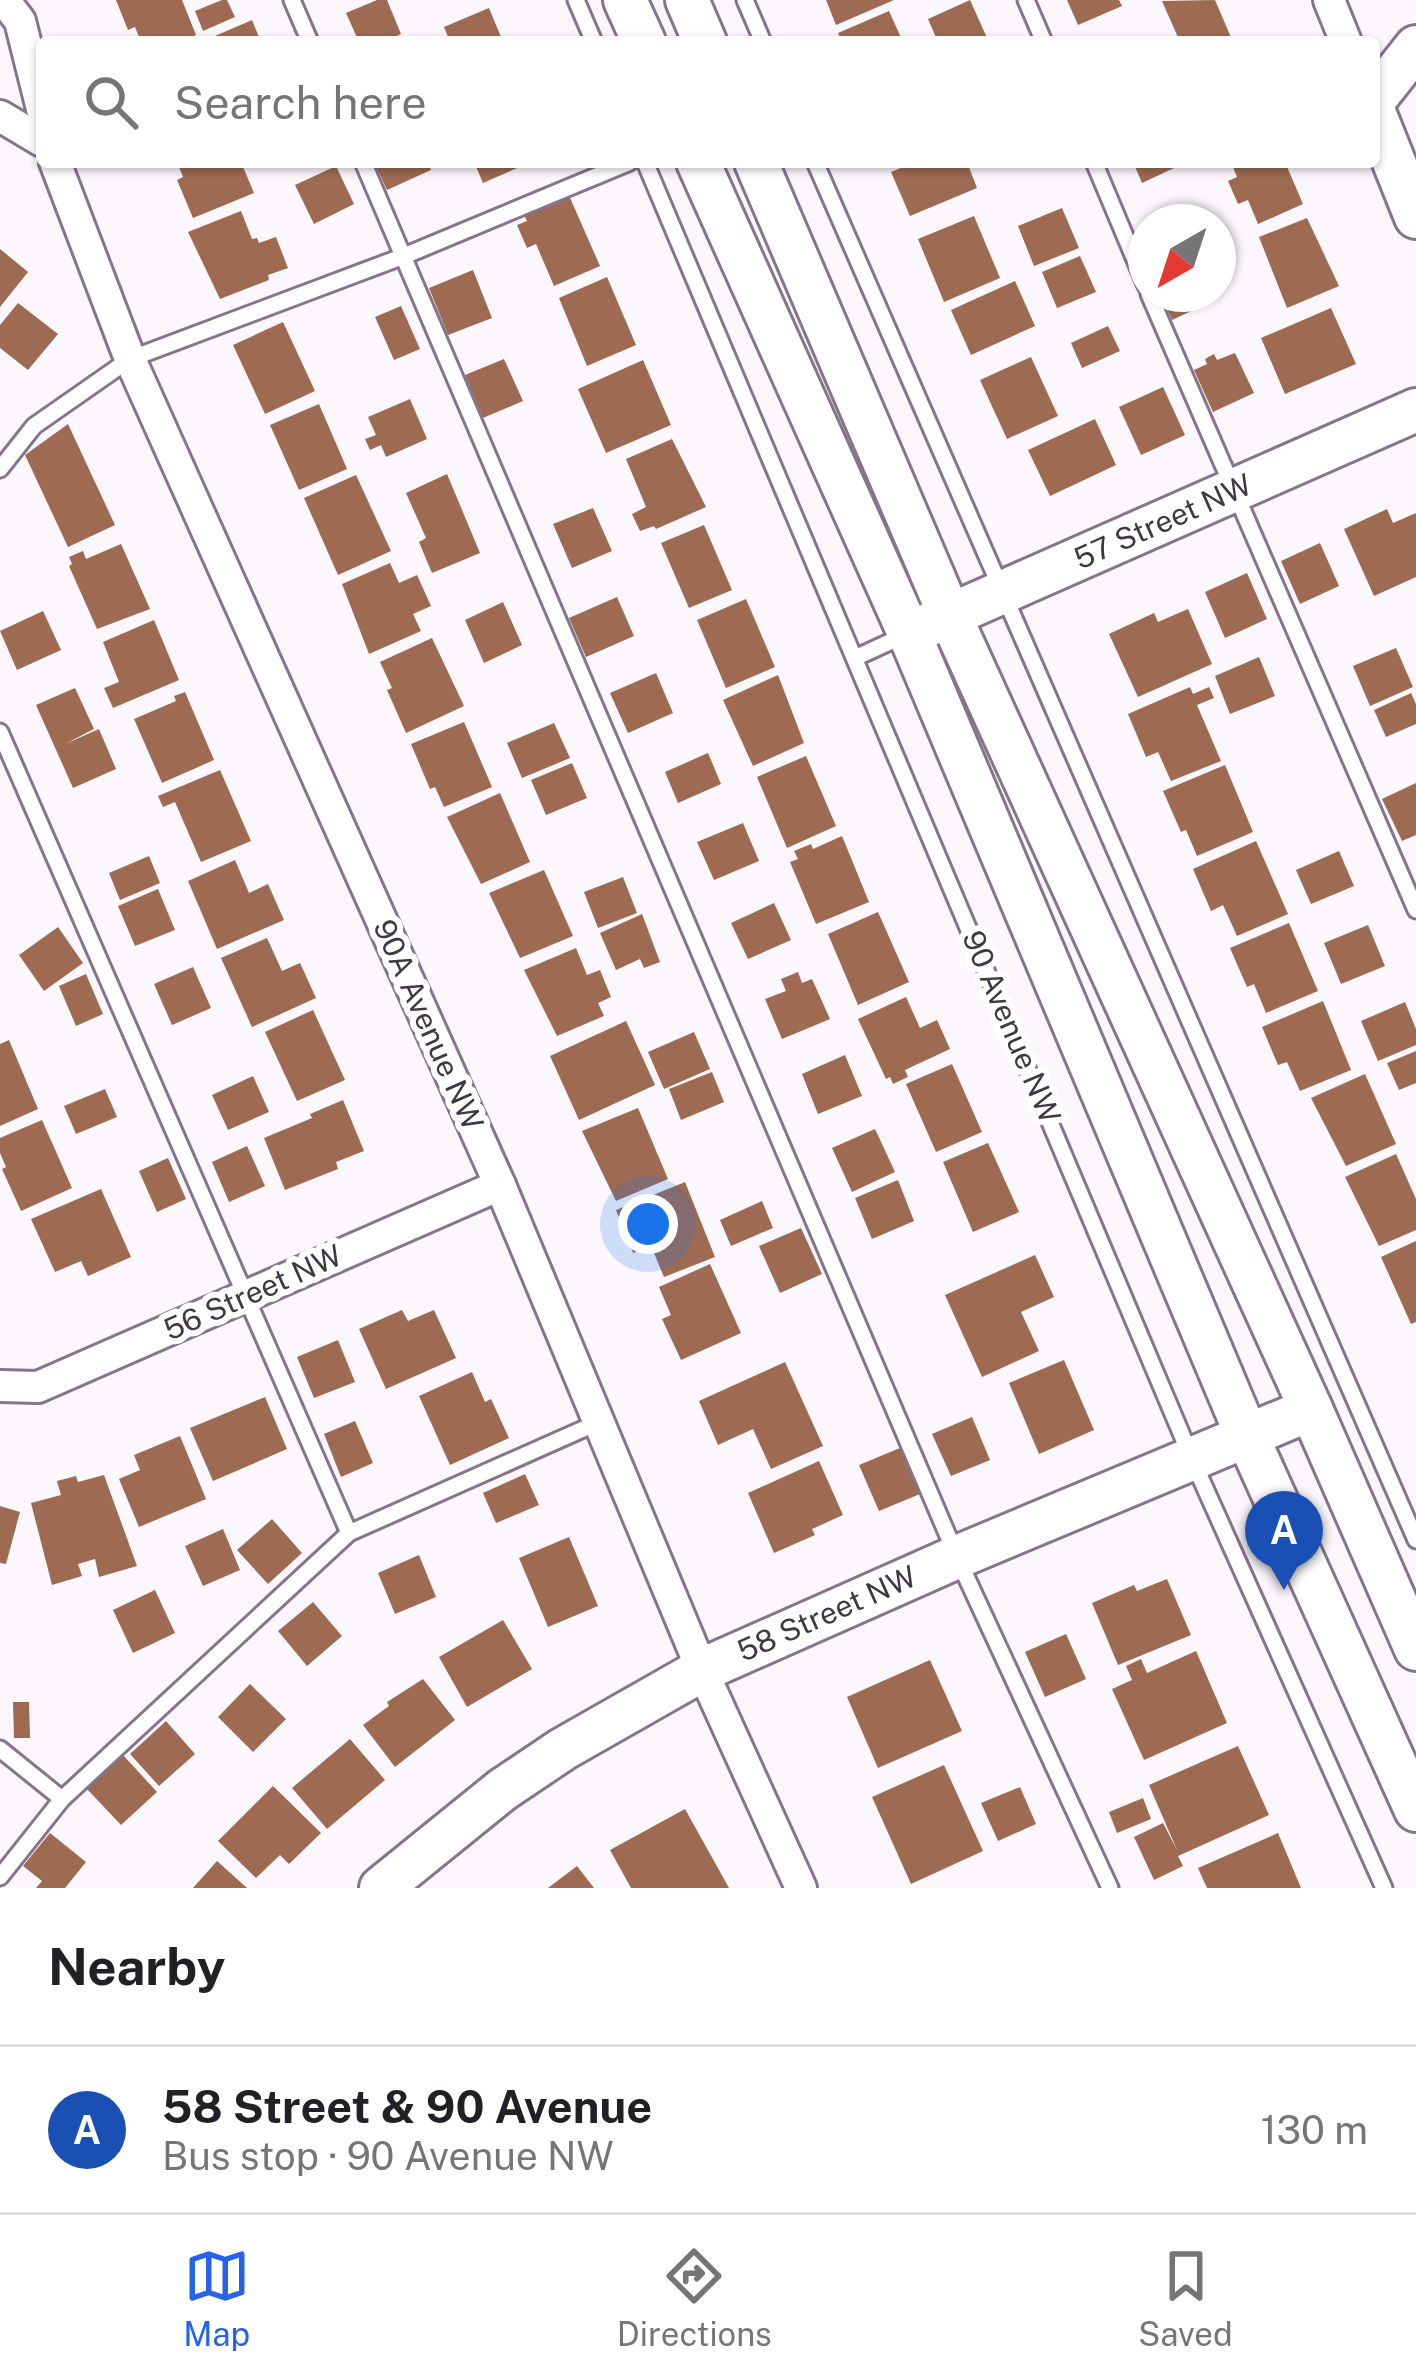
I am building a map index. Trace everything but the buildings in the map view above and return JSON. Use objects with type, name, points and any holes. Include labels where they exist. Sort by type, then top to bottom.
[{"type":"main road","points":[[625,0],[641,36]]},
{"type":"main road","points":[[687,0],[702,36]]},
{"type":"main road","points":[[1380,92],[1416,47]]},
{"type":"main road","points":[[1380,127],[1416,217]]},
{"type":"main road","name":"90 Avenue NW","points":[[701,168],[909,633],[1247,1436],[1416,1810]]},
{"type":"main road","points":[[759,168],[950,616],[1416,1649]]},
{"type":"main road","name":"57 Street NW","points":[[909,633],[1416,410]]},
{"type":"main road","name":"58 Street NW","points":[[381,1888],[502,1790],[563,1748],[702,1670],[1311,1409]]},
{"type":"street","points":[[4,0],[20,21],[36,85]]},
{"type":"street","points":[[1329,0],[1344,36]]},
{"type":"street","points":[[0,116],[36,137]]},
{"type":"street","name":"90A Avenue NW","points":[[57,168],[130,359],[500,1184],[702,1670],[801,1888]]},
{"type":"street","name":"56 Street NW","points":[[1,1383],[38,1387],[500,1184]]},
{"type":"lane","points":[[292,0],[307,36]]},
{"type":"lane","points":[[576,0],[591,36]]},
{"type":"lane","points":[[745,0],[760,36]]},
{"type":"lane","points":[[1026,0],[1041,36]]},
{"type":"lane","points":[[366,168],[957,1557],[1110,1888]]},
{"type":"lane","points":[[0,469],[34,426],[130,359],[404,256],[616,168]]},
{"type":"lane","name":"90 Avenue NW","points":[[648,168],[1192,1460],[1384,1888]]},
{"type":"lane","points":[[818,168],[1416,1540]]},
{"type":"lane","points":[[1097,168],[1128,243]]},
{"type":"lane","points":[[1157,312],[1416,910]]},
{"type":"lane","points":[[857,657],[909,633]]},
{"type":"lane","points":[[0,732],[350,1533]]},
{"type":"lane","points":[[1311,1409],[1350,1390]]},
{"type":"lane","points":[[0,1877],[62,1799],[350,1533],[600,1421]]},
{"type":"lane","points":[[0,1749],[62,1799]]},
{"type":"place","name":"58 Street & 90 Avenue","points":[[1284,1590]]}]
